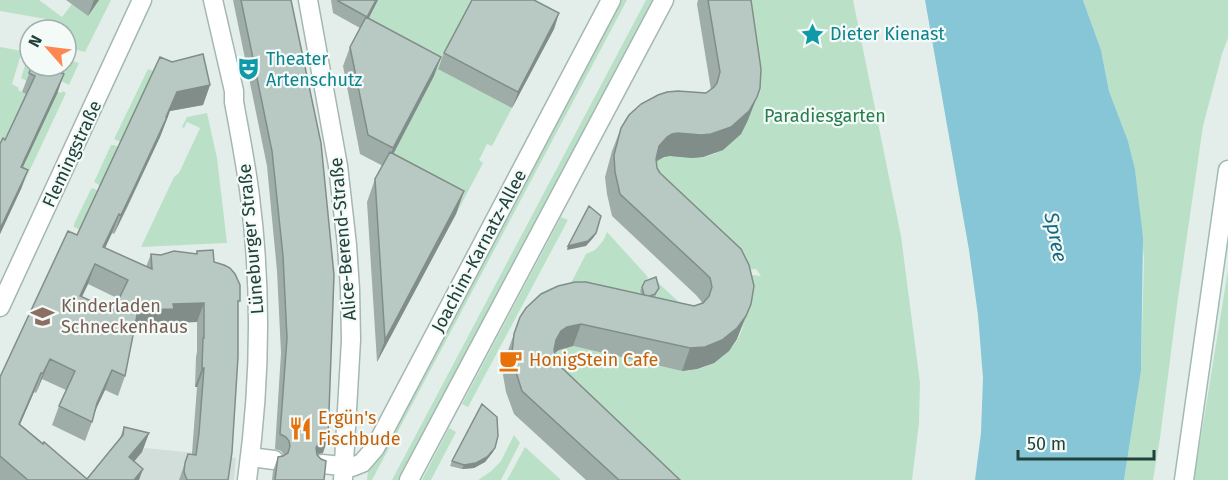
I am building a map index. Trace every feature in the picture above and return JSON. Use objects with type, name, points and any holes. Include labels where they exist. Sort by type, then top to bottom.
[{"type":"street","name":"Flemingstraße","points":[[0,307],[142,0]]},
{"type":"street","name":"Lüneburger Straße","points":[[213,0],[234,91],[250,198],[256,262],[257,361],[247,480]]},
{"type":"street","name":"Alice-Berend-Straße","points":[[308,0],[338,166],[347,245],[351,340],[344,473]]},
{"type":"street","name":"Joachim-Karnatz-Allee","points":[[322,464],[344,473],[362,463],[375,448],[611,0]]},
{"type":"street","points":[[409,480],[664,0]]},
{"type":"street","points":[[1184,480],[1228,170]]},
{"type":"street","points":[[250,457],[274,460]]},
{"type":"shaded area","points":[[145,448],[236,458],[234,480],[126,480],[122,476]]},
{"type":"green space","points":[[0,0],[39,0],[62,17],[72,4],[88,16],[99,0],[111,0],[85,52],[78,50],[78,18],[40,18],[0,11]]},
{"type":"green space","points":[[378,0],[474,0],[438,68],[512,108],[492,146],[487,144],[479,160],[483,163],[456,214],[382,175],[434,76],[359,37]]},
{"type":"green space","points":[[618,0],[627,0],[372,480],[367,480],[368,470]]},
{"type":"green space","points":[[646,0],[655,0],[400,480],[392,480]]},
{"type":"green space","name":"Paradiesgarten","points":[[741,0],[853,0],[901,236],[920,383],[919,423],[912,480],[648,480],[547,381],[553,354],[573,346],[682,371],[701,368],[716,361],[730,350],[739,336],[744,316],[741,286],[752,275],[761,276],[756,269],[744,270],[652,196],[654,163],[667,157],[710,156],[732,142],[748,120]]},
{"type":"green space","points":[[1083,0],[1228,0],[1228,38],[1203,126],[1153,480],[1124,480],[1141,371],[1144,258],[1135,169],[1128,141],[1109,91],[1101,50]]},
{"type":"green space","points":[[0,47],[18,50],[18,64],[12,84],[28,95],[0,155]]},
{"type":"green space","points":[[148,69],[166,76],[123,143],[114,139]]},
{"type":"green space","points":[[58,78],[72,78],[69,85]]},
{"type":"green space","points":[[55,90],[66,93],[21,189],[14,186],[57,94]]},
{"type":"green space","points":[[207,113],[217,158],[227,243],[141,247],[200,128],[187,122],[184,128],[182,127],[187,117]]},
{"type":"green space","points":[[111,145],[121,148],[102,187],[94,182]]},
{"type":"green space","points":[[93,188],[100,192],[82,231],[74,227],[74,224]]},
{"type":"green space","points":[[561,217],[568,220],[468,407],[462,404]]},
{"type":"green space","points":[[607,232],[648,277],[636,299],[571,283],[586,254],[595,250]]},
{"type":"green space","points":[[1228,270],[1228,480],[1194,480]]},
{"type":"green space","points":[[656,281],[678,301],[674,308],[654,299]]},
{"type":"green space","points":[[449,428],[456,432],[431,480],[422,480]]},
{"type":"green space","points":[[514,435],[520,443],[501,480],[478,480],[501,461]]},
{"type":"green space","points":[[525,447],[561,480],[507,480]]},
{"type":"water","name":"Spree","points":[[925,0],[1083,0],[1101,50],[1109,91],[1128,141],[1135,169],[1143,238],[1141,371],[1124,480],[975,480],[981,433],[983,378],[978,315],[969,250]]},
{"type":"building","points":[[241,0],[291,0],[321,143],[334,275],[328,438],[319,442],[316,448],[317,455],[326,461],[324,480],[275,480],[278,457],[288,453],[290,446],[286,437],[280,434],[287,338],[283,256],[272,151]]},
{"type":"building","points":[[338,0],[376,0],[367,17]]},
{"type":"building","points":[[472,0],[534,0],[559,13],[518,92],[444,53]]},
{"type":"building","points":[[708,0],[751,0],[761,69],[760,88],[749,111],[731,127],[711,134],[678,133],[667,137],[659,146],[656,159],[657,168],[741,249],[749,265],[754,286],[751,304],[737,328],[722,340],[705,347],[690,348],[581,324],[561,331],[554,350],[560,366],[680,480],[619,480],[522,391],[512,353],[514,334],[526,308],[541,294],[558,286],[575,282],[586,282],[694,306],[703,303],[709,296],[712,287],[710,278],[620,194],[614,155],[621,128],[629,115],[641,104],[667,92],[706,93],[717,83],[720,72]]},
{"type":"building","points":[[366,17],[441,57],[393,148],[368,135],[350,47]]},
{"type":"building","points":[[203,54],[210,85],[177,92],[134,188],[103,247],[152,269],[151,254],[161,255],[174,251],[197,254],[197,251],[213,250],[214,262],[230,268],[235,274],[240,285],[240,301],[238,301],[238,357],[232,452],[228,480],[187,480],[184,472],[188,454],[196,455],[199,433],[204,368],[202,368],[204,303],[173,304],[174,309],[138,310],[125,376],[112,370],[97,403],[92,422],[59,406],[75,371],[50,359],[41,373],[19,424],[87,479],[123,435],[124,427],[149,433],[129,457],[143,469],[134,480],[28,480],[0,456],[0,377],[68,231],[77,235],[160,57],[172,62]],"holes":[[[95,264],[128,280],[113,311],[80,296]]]},
{"type":"building","points":[[34,78],[62,78],[21,167],[28,170],[0,229],[0,144],[3,138],[5,140]]},
{"type":"building","points":[[390,152],[464,191],[385,340],[375,179]]},
{"type":"building","points":[[589,206],[601,216],[596,233],[588,241],[568,246]]},
{"type":"building","points":[[656,277],[659,288],[655,294],[644,295],[642,287],[645,281]]},
{"type":"building","points":[[482,404],[497,417],[498,436],[495,448],[487,457],[476,463],[464,465],[452,461]]},
{"type":"place","name":"Dieter Kienast","points":[[812,34]]},
{"type":"place","name":"Theater Artenschutz","points":[[248,69]]},
{"type":"place","name":"Kinderladen Schneckenhaus","points":[[43,316]]},
{"type":"place","name":"HonigStein Cafe","points":[[511,360]]},
{"type":"place","name":"Ergün's Fischbude","points":[[300,428]]}]
